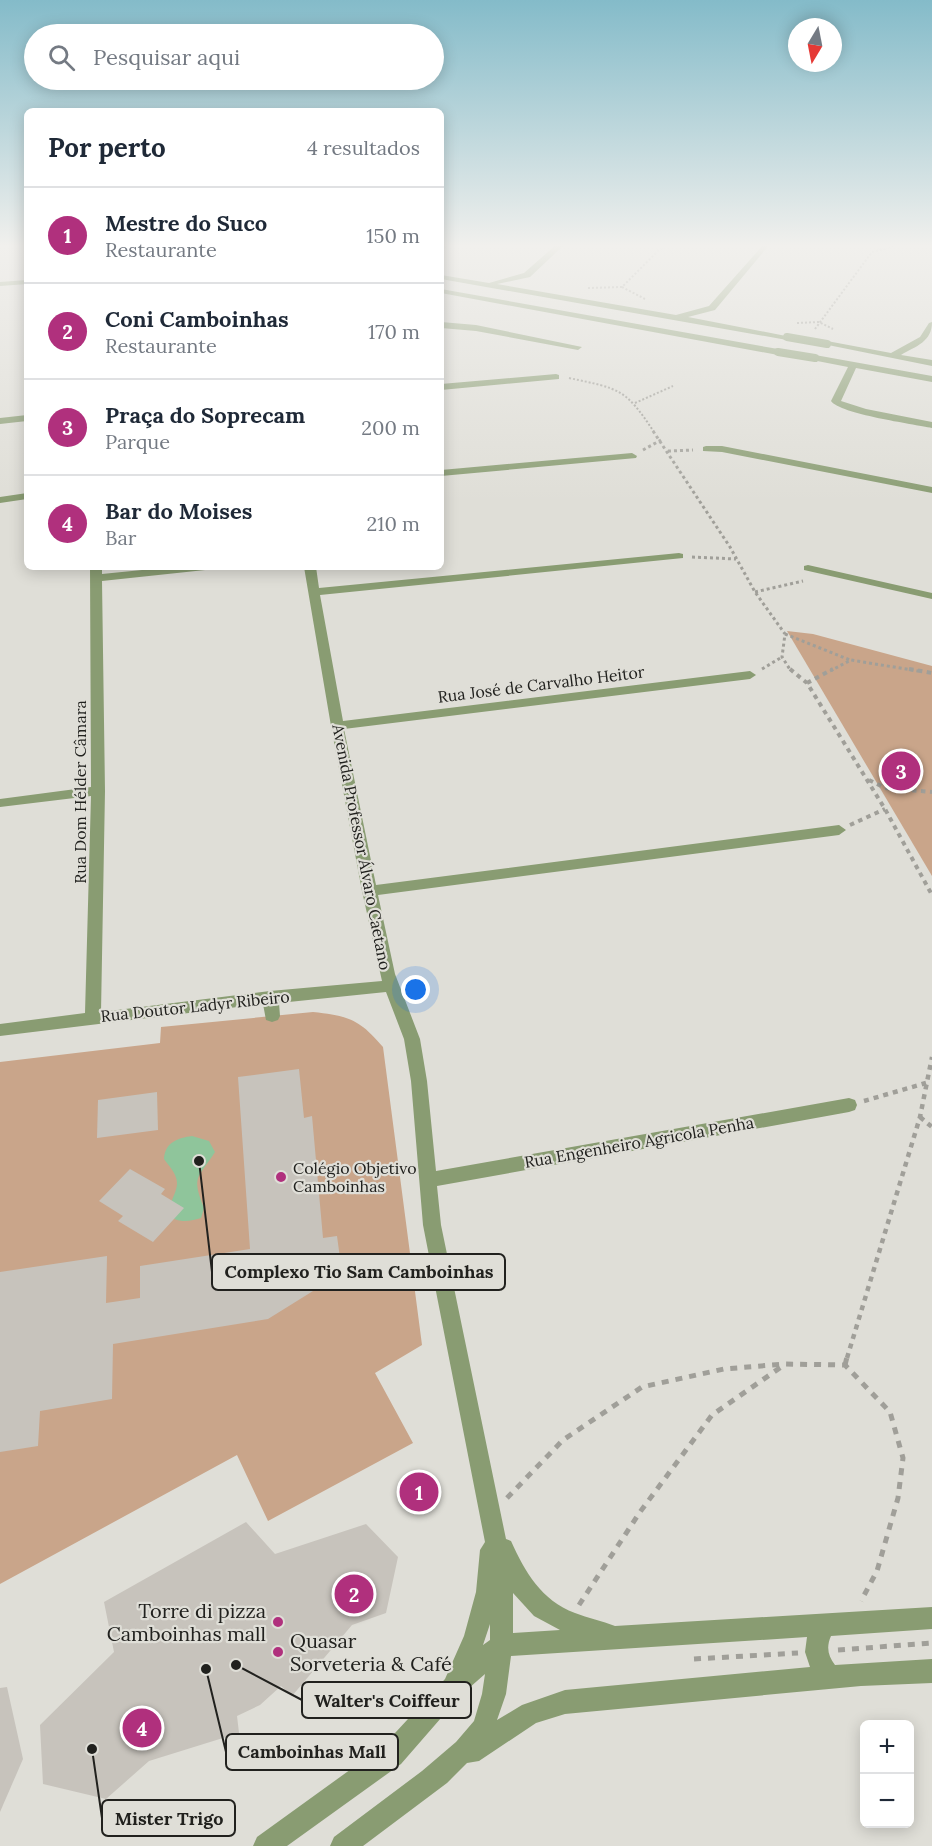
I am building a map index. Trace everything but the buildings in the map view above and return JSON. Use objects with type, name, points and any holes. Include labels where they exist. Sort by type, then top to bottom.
[{"type":"street","points":[[488,330],[578,347]]},
{"type":"street","points":[[658,330],[932,379]]},
{"type":"street","points":[[712,340],[731,335],[729,330]]},
{"type":"street","points":[[745,330],[932,363]]},
{"type":"street","points":[[892,356],[926,343],[930,330]]},
{"type":"street","points":[[853,365],[837,394],[838,404],[864,412],[932,425]]},
{"type":"street","points":[[444,387],[556,377]]},
{"type":"street","points":[[0,421],[24,418]]},
{"type":"street","points":[[706,449],[722,449],[932,490]]},
{"type":"street","points":[[444,473],[632,456]]},
{"type":"street","points":[[0,500],[24,496]]},
{"type":"street","points":[[0,508],[24,504]]},
{"type":"street","points":[[316,592],[679,556]]},
{"type":"street","points":[[808,568],[932,596]]},
{"type":"street","points":[[96,572],[140,570]]},
{"type":"street","name":"Avenida Professor Álvaro Caetano","points":[[311,570],[337,726],[369,891],[391,986],[412,1039],[419,1081],[432,1225],[493,1520],[502,1585],[501,1645],[494,1694],[482,1729],[464,1750],[431,1779]]},
{"type":"street","name":"Rua Dom Hélder Câmara","points":[[93,1018],[98,791],[96,572]]},
{"type":"street","name":"Rua José de Carvalho Heitor","points":[[337,726],[750,675]]},
{"type":"street","points":[[0,803],[98,791]]},
{"type":"street","points":[[369,891],[839,830]]},
{"type":"street","name":"Rua Doutor Ladyr Ribeiro","points":[[0,1030],[270,997],[391,986]]},
{"type":"street","points":[[270,997],[272,1016]]},
{"type":"street","name":"Rua Engenheiro Agricola Penha","points":[[429,1180],[849,1105]]},
{"type":"street","points":[[493,1520],[514,1577],[535,1604],[567,1623],[619,1638]]},
{"type":"street","points":[[453,1687],[478,1626],[487,1592],[493,1520]]},
{"type":"street","points":[[266,1846],[392,1755],[453,1687],[501,1645],[932,1618]]},
{"type":"street","points":[[824,1625],[817,1636],[814,1651],[822,1668],[831,1677]]},
{"type":"street","points":[[343,1846],[499,1731],[546,1707],[600,1698],[831,1677],[932,1671]]},
{"type":"path","points":[[556,377],[616,390],[628,395],[661,440],[737,559],[755,592],[785,634],[851,660],[932,673]]},
{"type":"path","points":[[635,403],[673,386]]},
{"type":"path","points":[[632,456],[661,440]]},
{"type":"path","points":[[668,451],[706,449]]},
{"type":"path","points":[[679,556],[737,559]]},
{"type":"path","points":[[755,592],[836,574]]},
{"type":"path","points":[[785,634],[782,657],[792,672],[807,683],[885,809],[932,895]]},
{"type":"path","points":[[750,675],[782,657]]},
{"type":"path","points":[[807,683],[851,660]]},
{"type":"path","points":[[867,780],[885,788],[932,792]]},
{"type":"path","points":[[839,830],[885,809]]},
{"type":"path","points":[[845,1365],[920,1117],[932,1057]]},
{"type":"path","points":[[849,1105],[926,1083]]},
{"type":"path","points":[[920,1117],[932,1127]]},
{"type":"path","points":[[567,1623],[640,1512],[712,1415],[784,1364]]},
{"type":"path","points":[[493,1520],[563,1440],[642,1387],[724,1369],[784,1364],[845,1365],[890,1412],[903,1458],[898,1498],[877,1571],[849,1623]]},
{"type":"shaded area","points":[[787,631],[813,634],[932,666],[932,876]]},
{"type":"shaded area","points":[[313,1012],[352,1020],[367,1030],[383,1047],[422,1345],[375,1373],[413,1443],[268,1521],[237,1455],[0,1584],[0,1062],[160,1043],[161,1027]]},
{"type":"shaded area","points":[[192,1136],[209,1141],[215,1152],[198,1178],[198,1189],[204,1208],[201,1218],[180,1221],[175,1219],[170,1212],[177,1180],[164,1159],[167,1149],[173,1142]]},
{"type":"place","name":"Praça do Soprecam","points":[[901,771]]},
{"type":"place","name":"Complexo Tio Sam Camboinhas","points":[[199,1161]]},
{"type":"place","name":"Colégio Objetivo Camboinhas","points":[[281,1177]]},
{"type":"place","name":"Mestre do Suco","points":[[419,1492]]},
{"type":"place","name":"Coni Camboinhas","points":[[354,1594]]},
{"type":"place","name":"Torre di pizza Camboinhas mall","points":[[278,1622]]},
{"type":"place","name":"Quasar Sorveteria & Café","points":[[278,1652]]},
{"type":"place","name":"Walter's Coiffeur","points":[[236,1665]]},
{"type":"place","name":"Camboinhas Mall","points":[[206,1669]]},
{"type":"place","name":"Bar do Moises","points":[[142,1728]]},
{"type":"place","name":"Mister Trigo","points":[[92,1749]]}]
